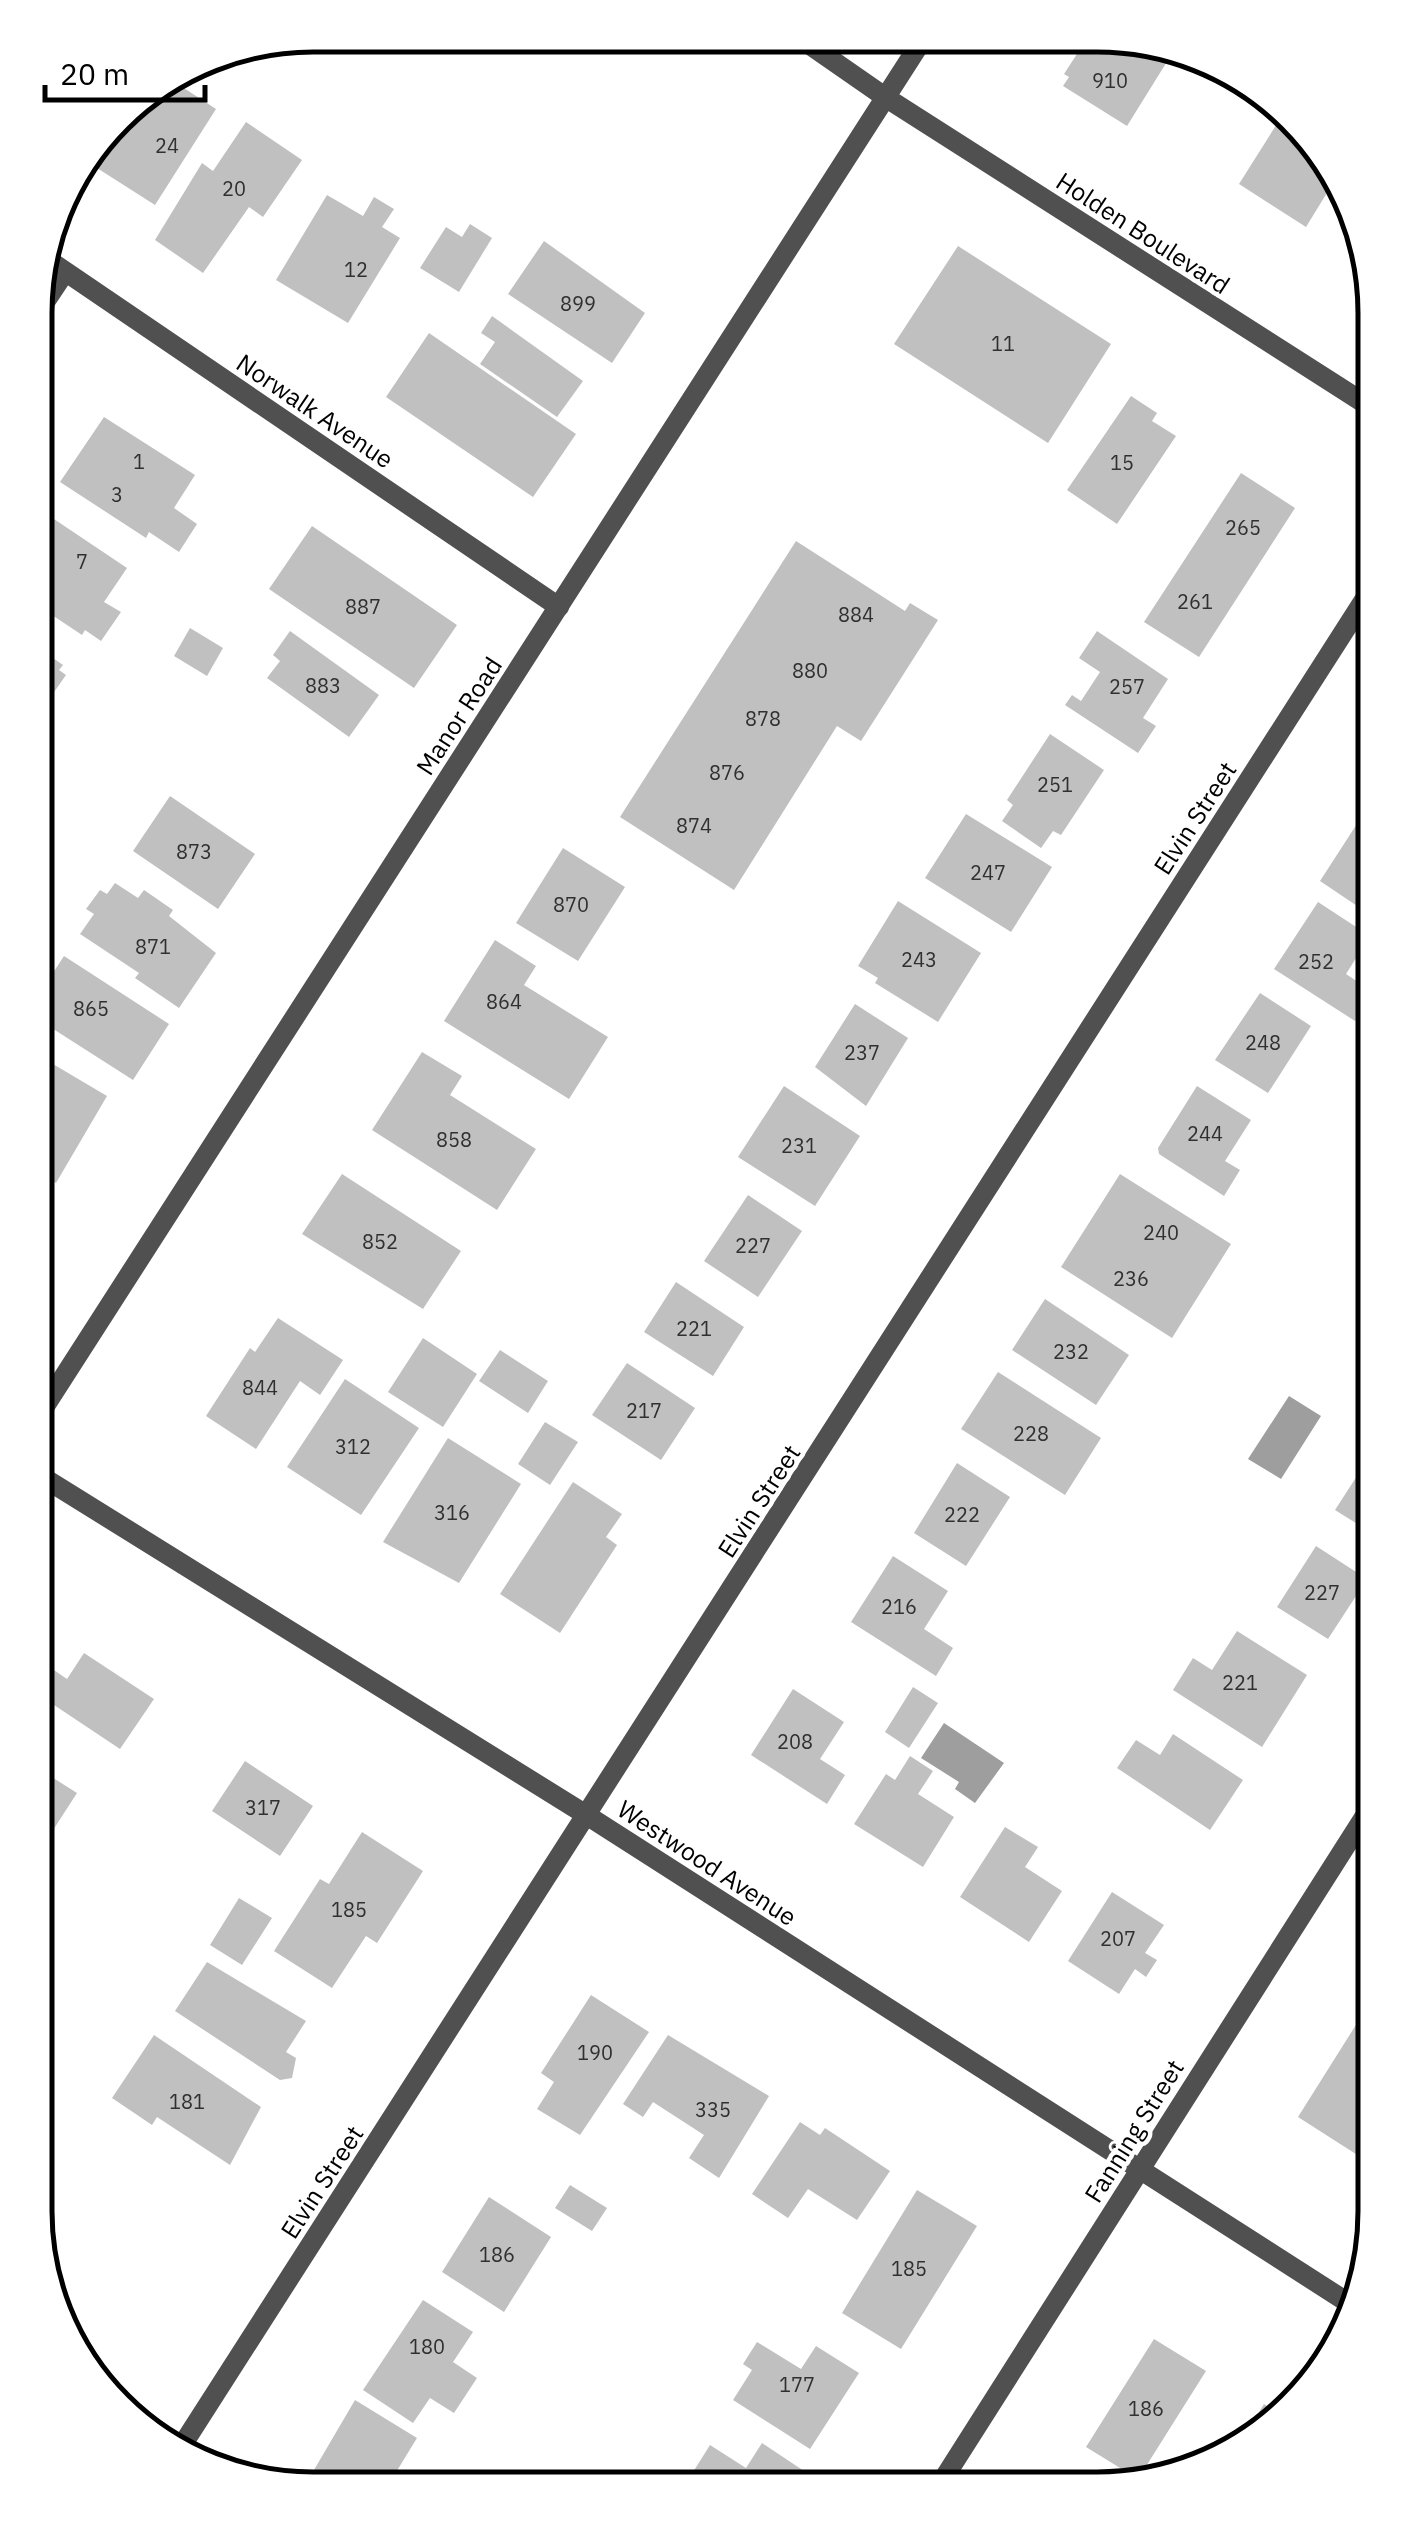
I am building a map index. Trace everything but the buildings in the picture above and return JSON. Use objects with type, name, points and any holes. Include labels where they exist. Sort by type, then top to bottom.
[{"type":"street","name":"Holden Boulevard","points":[[820,52],[1358,399]]},
{"type":"street","name":"Manor Road","points":[[52,1395],[915,52]]},
{"type":"street","name":"Norwalk Avenue","points":[[57,267],[559,607]]},
{"type":"street","points":[[54,288],[65,272]]},
{"type":"street","name":"Elvin Street","points":[[187,2439],[1358,610]]},
{"type":"street","name":"Westwood Avenue","points":[[52,1483],[588,1816],[1342,2299]]},
{"type":"street","name":"Fanning Street","points":[[947,2472],[1357,1826]]},
{"type":"shaded area","points":[[1289,1396],[1321,1416],[1281,1479],[1248,1459]]},
{"type":"shaded area","points":[[944,1723],[1004,1763],[975,1803],[955,1789],[959,1782],[921,1758]]}]
